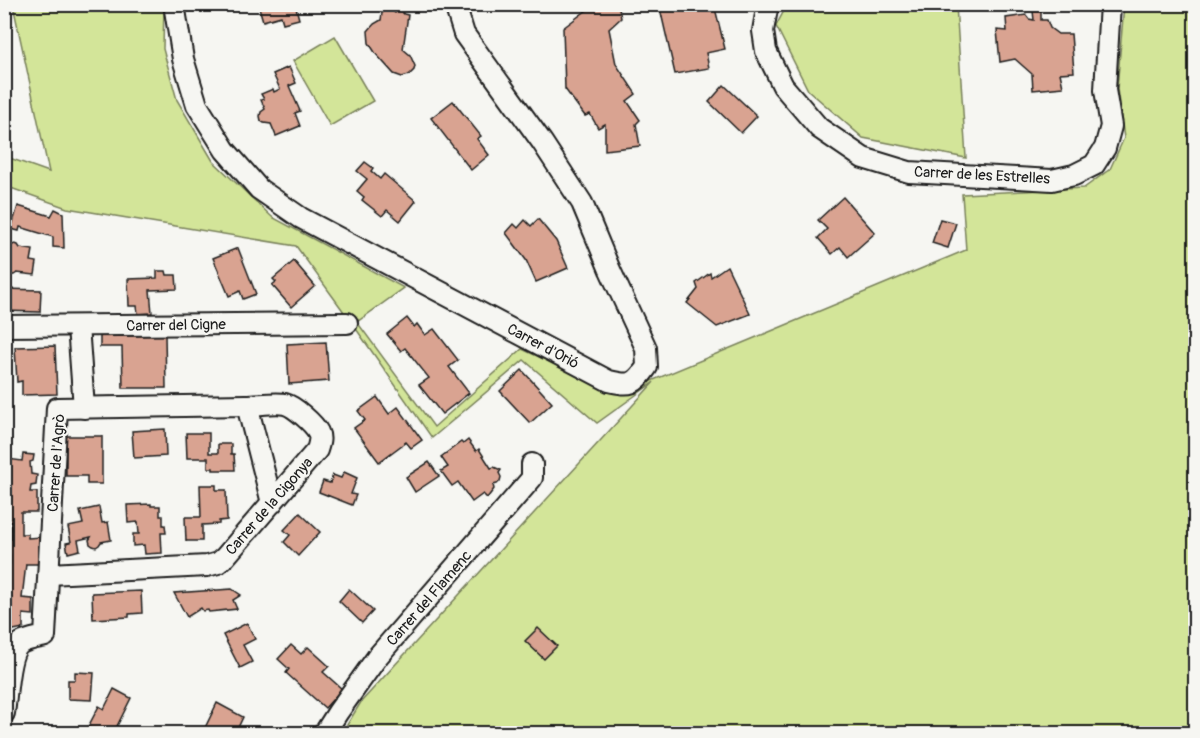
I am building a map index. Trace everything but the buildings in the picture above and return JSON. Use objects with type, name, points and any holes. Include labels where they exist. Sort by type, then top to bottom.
[{"type":"street","name":"Carrer d'Orió","points":[[174,4],[183,60],[197,105],[225,150],[259,189],[302,218],[609,381],[626,385],[639,379],[648,367],[646,348],[582,203],[542,142],[464,34],[456,8]]},
{"type":"street","name":"Carrer de les Estrelles","points":[[770,4],[763,31],[766,51],[783,86],[819,128],[863,158],[909,172],[1052,180],[1074,175],[1094,165],[1105,148],[1112,126],[1105,90],[1110,4]]},
{"type":"street","name":"Carrer del Cigne","points":[[4,326],[347,323]]},
{"type":"street","points":[[78,326],[84,408]]},
{"type":"street","name":"Carrer de la Cigonya","points":[[49,574],[207,566],[218,563],[317,450],[320,440],[310,422],[293,407],[286,404],[247,405]]},
{"type":"street","points":[[247,405],[272,503]]},
{"type":"street","name":"Carrer de l'Agrò","points":[[4,713],[12,657],[17,647],[23,642],[45,636],[57,408],[247,405]]},
{"type":"street","name":"Carrer del Flamenc","points":[[324,734],[378,656],[532,478],[532,464]]},
{"type":"green space","points":[[13,5],[164,5],[163,49],[177,100],[213,161],[272,217],[404,288],[357,322],[434,427],[522,349],[620,394],[966,250],[962,194],[1084,188],[1110,169],[1124,138],[1117,89],[1124,5],[1195,5],[1195,733],[342,733],[361,702],[654,382],[597,423],[524,360],[432,438],[296,246],[67,208],[5,186],[4,156],[49,172]]},
{"type":"green space","points":[[787,5],[956,5],[966,158],[863,138],[808,90],[776,26]]},
{"type":"green space","points":[[335,36],[373,101],[330,126],[293,61]]}]
